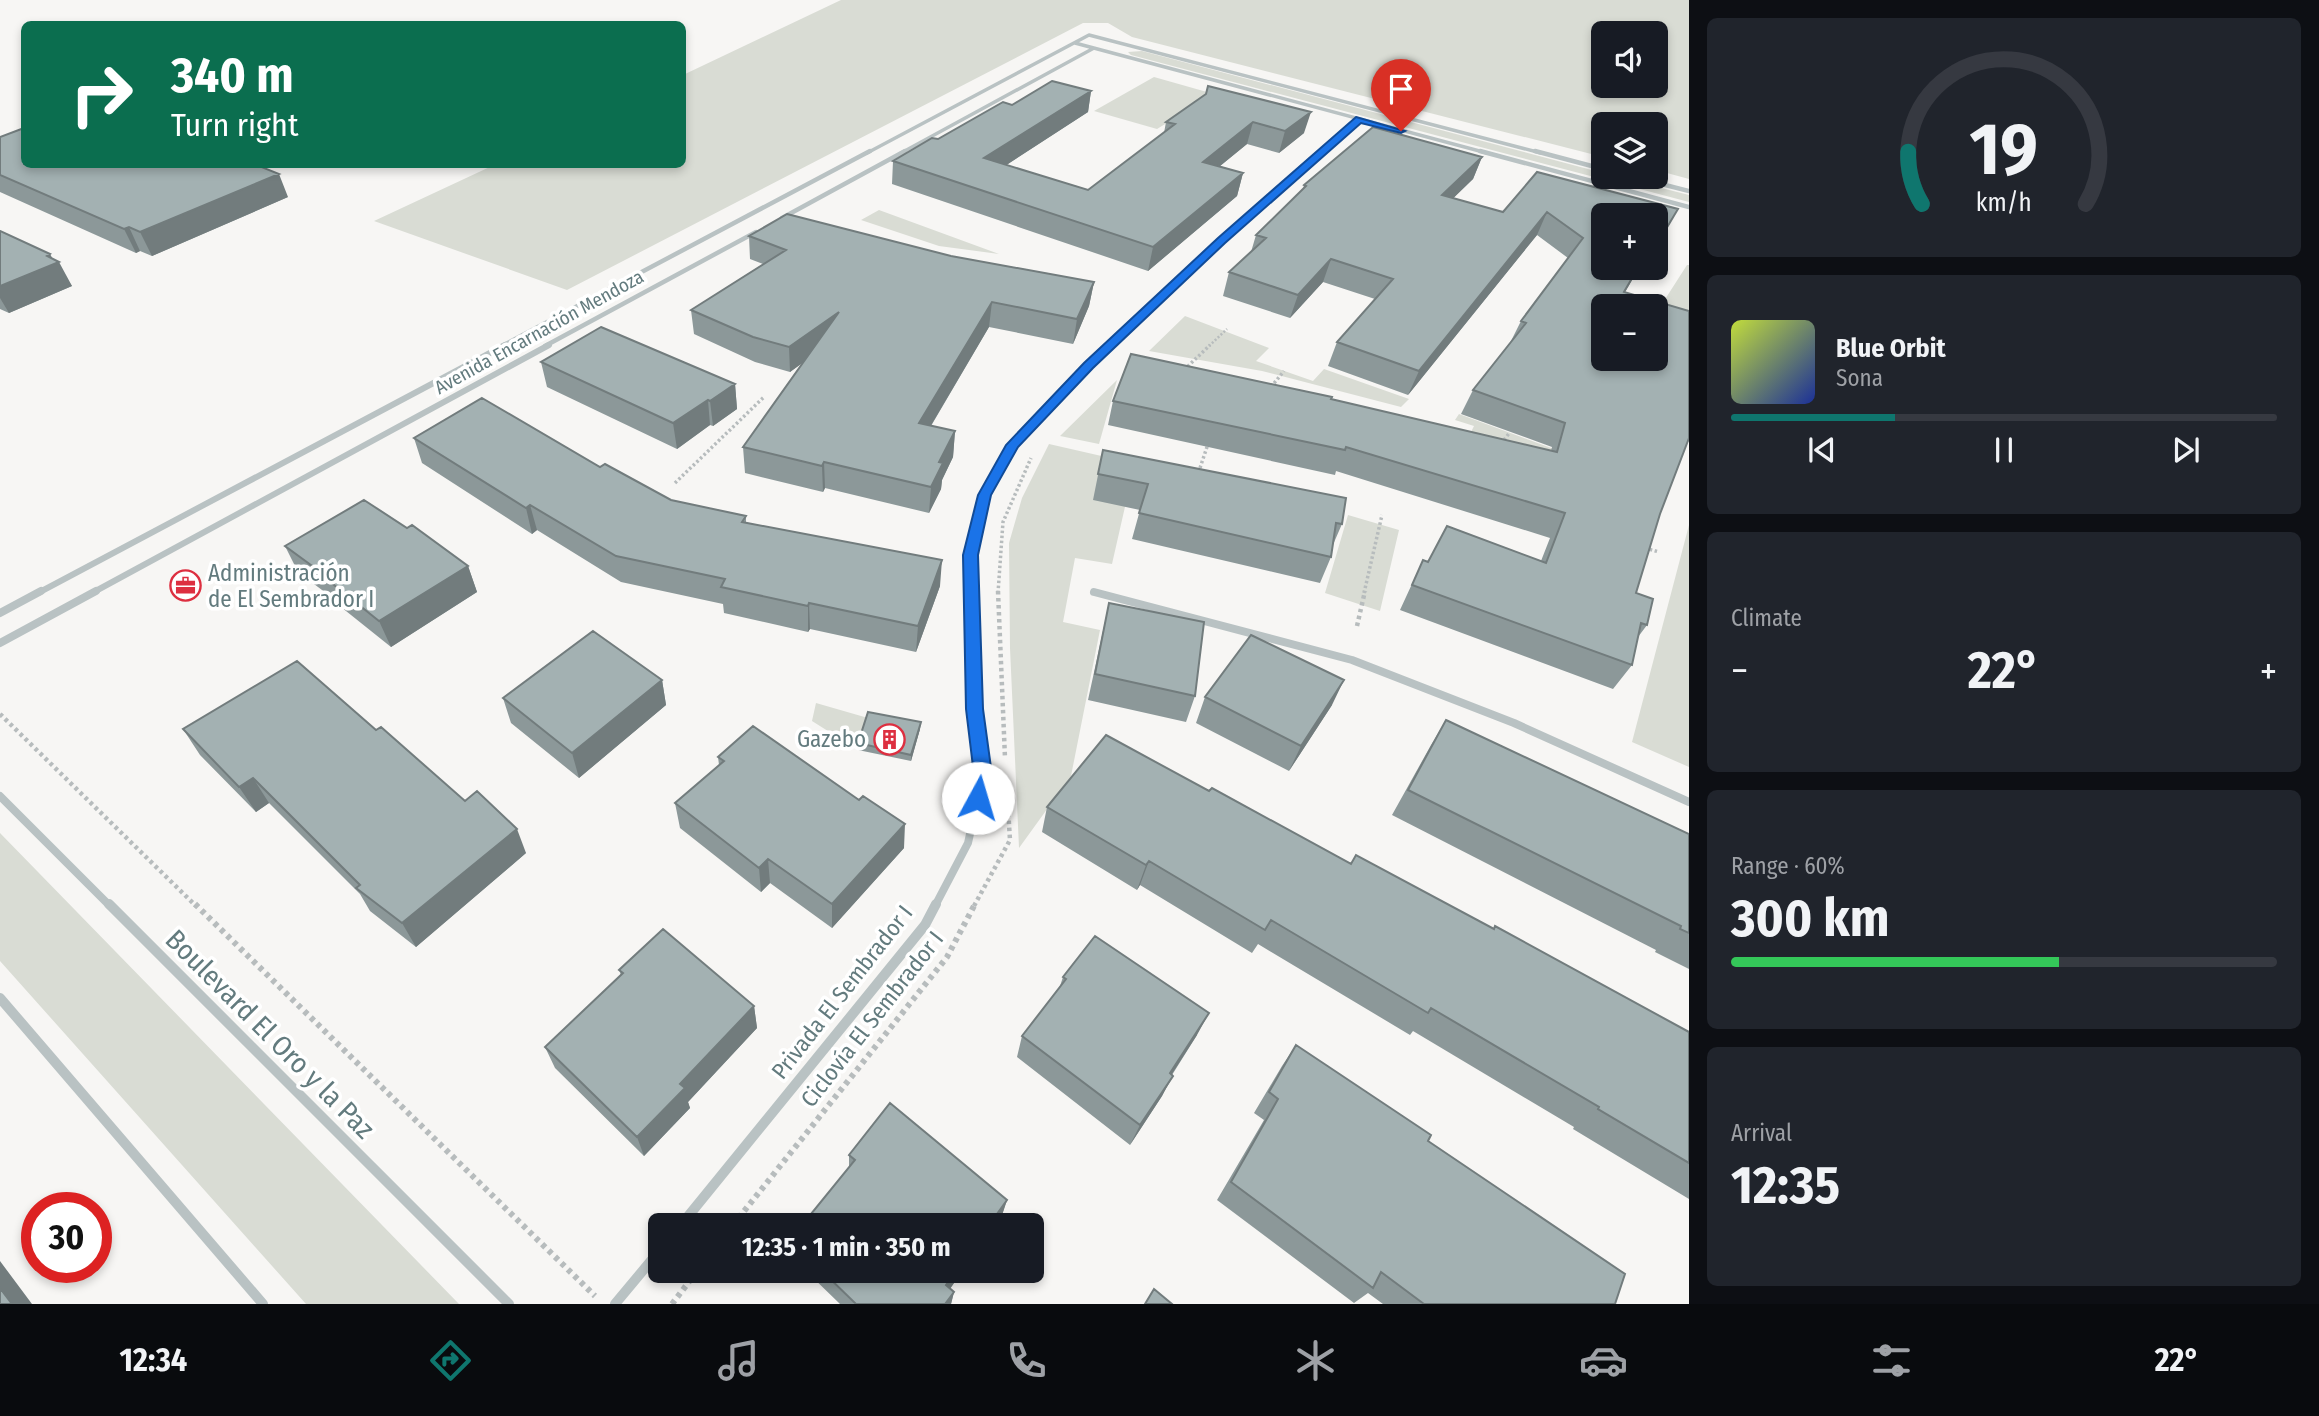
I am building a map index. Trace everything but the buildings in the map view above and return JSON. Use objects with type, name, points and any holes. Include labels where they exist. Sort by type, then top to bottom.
[{"type":"street","name":"Avenida Encarnación Mendoza","points":[[0,613],[1089,35],[1591,166]]},
{"type":"street","points":[[1075,43],[1689,208]]},
{"type":"street","points":[[770,225],[1094,48]]},
{"type":"street","name":"Privada El Sembrador I","points":[[691,1213],[925,925],[968,843],[983,775],[975,709],[970,555],[985,495],[1012,445],[1088,366],[1221,241],[1359,119]]},
{"type":"street","points":[[1668,186],[1689,191]]},
{"type":"street","name":"Avenida Encarnación Mendoza","points":[[0,643],[758,231]]},
{"type":"street","points":[[1094,592],[1352,660],[1514,723],[1689,802]]},
{"type":"street","name":"Boulevard El Oro y la Paz","points":[[0,796],[509,1304]]},
{"type":"street","points":[[0,998],[263,1304]]},
{"type":"street","points":[[615,1304],[648,1264]]},
{"type":"path","points":[[1181,373],[1227,330]]},
{"type":"path","points":[[1267,391],[1284,371]]},
{"type":"path","points":[[675,484],[764,397]]},
{"type":"path","points":[[1497,451],[1510,432]]},
{"type":"path","points":[[1200,468],[1211,434]]},
{"type":"path","points":[[1005,761],[997,603],[1003,522],[1037,448]]},
{"type":"path","points":[[1357,625],[1382,515]]},
{"type":"path","points":[[1634,544],[1659,552]]},
{"type":"path","points":[[0,714],[604,1304]]},
{"type":"path","name":"Ciclovía El Sembrador I","points":[[743,1213],[947,957],[1010,840],[1006,774]]},
{"type":"path","points":[[672,1304],[688,1283]]},
{"type":"shaded area","points":[[841,0],[1689,0],[1689,179],[1668,173],[1668,112],[1591,112],[1591,154],[1132,37],[1108,23],[1083,23],[567,290],[374,221],[488,168],[686,168],[686,74]]},
{"type":"shaded area","points":[[1142,51],[1591,170],[1591,176],[1131,55],[1128,52]]},
{"type":"shaded area","points":[[1154,77],[1214,94],[1157,129],[1094,111]]},
{"type":"shaded area","points":[[1640,189],[1665,189],[1689,195],[1689,202]]},
{"type":"shaded area","points":[[879,210],[999,254],[939,246],[861,220]]},
{"type":"shaded area","points":[[1689,265],[1689,312],[1668,306],[1668,295]]},
{"type":"shaded area","points":[[1185,316],[1269,348],[1256,361],[1313,381],[1324,369],[1409,399],[1401,407],[1262,371],[1149,351]]},
{"type":"shaded area","points":[[1117,380],[1099,444],[1060,436]]},
{"type":"shaded area","points":[[1459,414],[1573,456],[1470,434],[1474,426],[1455,420]]},
{"type":"shaded area","points":[[1049,444],[1119,460],[1132,476],[1112,564],[1075,558],[1063,622],[1100,630],[1071,776],[1019,848],[1010,648],[1009,543],[1022,498]]},
{"type":"shaded area","points":[[1348,515],[1399,530],[1380,611],[1325,593]]},
{"type":"shaded area","points":[[1689,525],[1689,767],[1632,742]]},
{"type":"shaded area","points":[[816,703],[868,718],[858,750],[812,721]]},
{"type":"shaded area","points":[[0,833],[459,1304],[306,1304],[0,961]]},
{"type":"place","name":"Administración de El Sembrador I","points":[[185,586]]},
{"type":"place","name":"Gazebo","points":[[889,739]]},
{"type":"route","points":[[978,798],[983,775],[975,709],[970,555],[985,495],[1012,445],[1088,366],[1161,297],[1359,119],[1401,131]]}]
